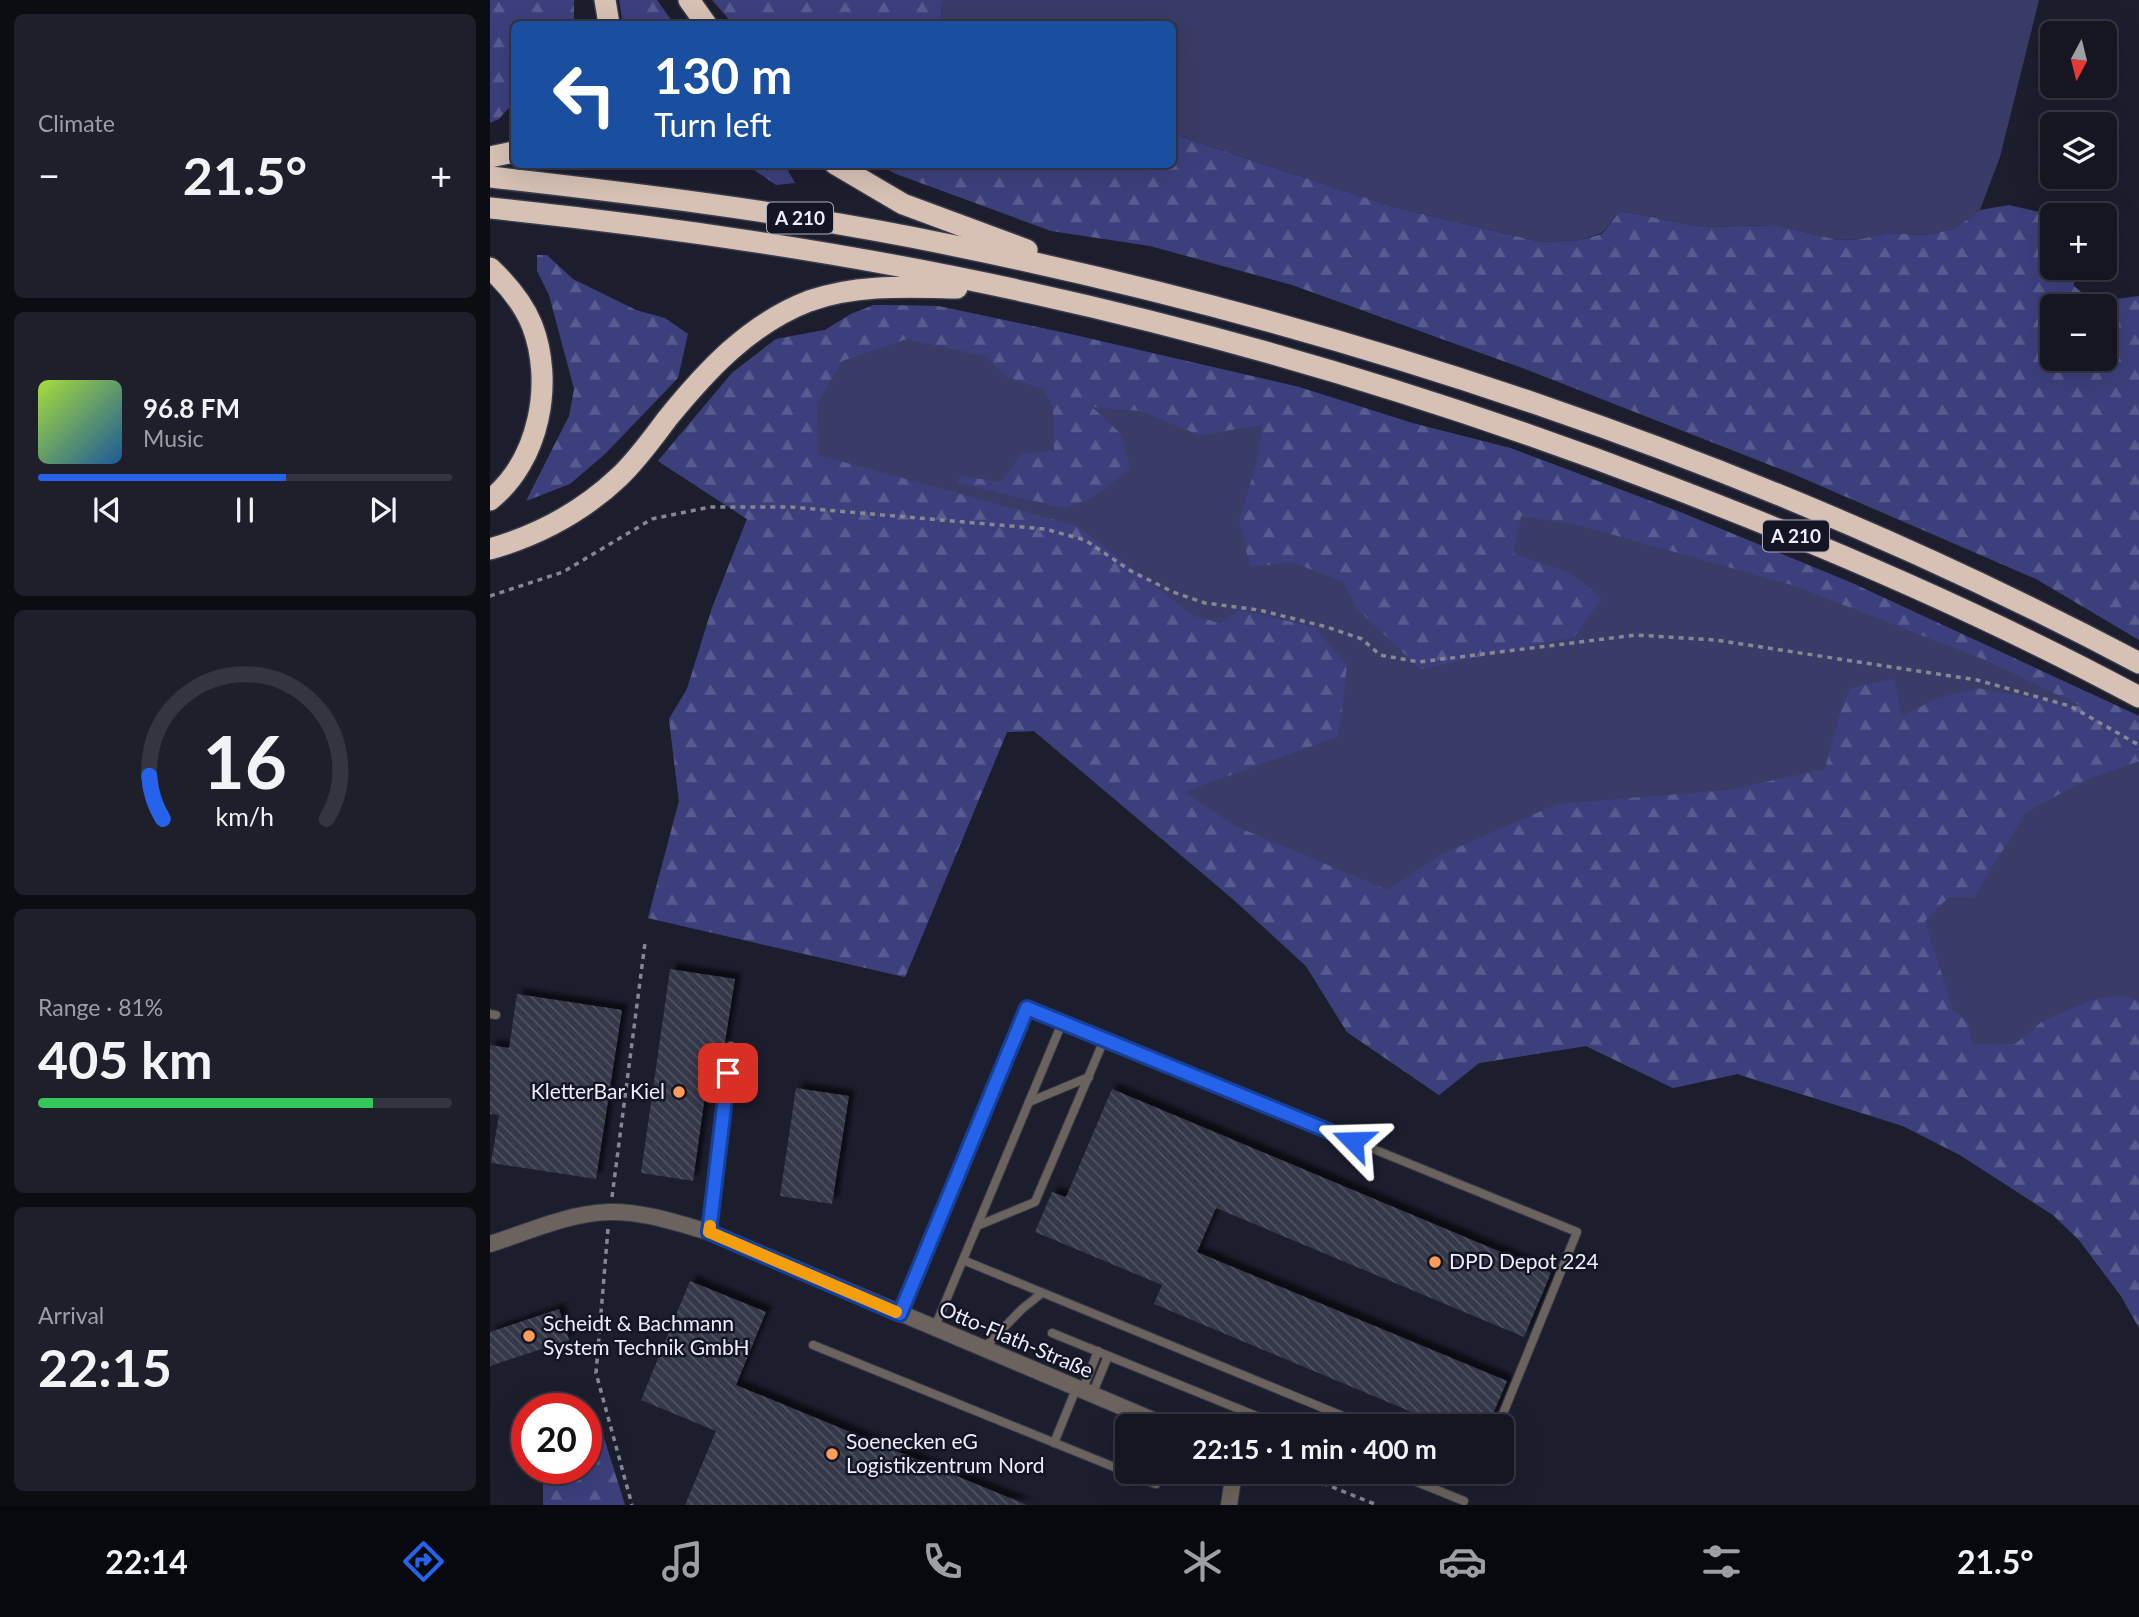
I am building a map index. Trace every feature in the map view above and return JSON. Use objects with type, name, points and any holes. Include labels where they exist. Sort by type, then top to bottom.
[{"type":"highway","points":[[606,0],[609,21]]},
{"type":"highway","points":[[689,0],[704,21]]},
{"type":"highway","points":[[490,157],[511,153]]},
{"type":"highway","points":[[842,168],[903,204],[1107,280]]},
{"type":"highway","name":"A 210","points":[[490,177],[656,196],[818,220],[989,253],[1232,311],[1338,341],[1607,430],[1767,492],[1919,556],[2139,663]]},
{"type":"highway","name":"A 210","points":[[490,208],[642,224],[749,240],[1031,293],[1216,337],[1442,403],[1577,450],[1826,548],[2014,633],[2139,697]]},
{"type":"highway","points":[[490,268],[518,300],[531,324],[539,352],[542,382],[541,407],[523,458],[511,478],[490,500]]},
{"type":"highway","points":[[490,549],[540,531],[583,507],[621,476],[719,360],[760,327],[797,307],[837,294],[880,287],[1031,293]]},
{"type":"street","name":"Otto-Flath-Straße","points":[[490,1244],[568,1219],[610,1212],[666,1219],[709,1232],[1137,1414]]},
{"type":"street","points":[[1229,1505],[1232,1484]]},
{"type":"lane","points":[[900,1314],[1027,1008],[1577,1232],[1503,1414]]},
{"type":"lane","points":[[934,1329],[1062,1023]]},
{"type":"lane","points":[[977,1226],[1035,1202],[1104,1040]]},
{"type":"lane","points":[[709,1232],[732,1046]]},
{"type":"lane","points":[[1029,1102],[1089,1077]]},
{"type":"lane","points":[[963,1260],[1338,1414]]},
{"type":"lane","points":[[983,1349],[1022,1309],[1042,1293]]},
{"type":"lane","points":[[1052,1333],[1251,1414]]},
{"type":"lane","points":[[813,1345],[1115,1468]]},
{"type":"lane","points":[[1083,1392],[1098,1352]]},
{"type":"lane","points":[[1054,1443],[1083,1392],[1108,1356]]},
{"type":"lane","points":[[1422,1484],[1464,1501]]},
{"type":"path","points":[[490,596],[563,572],[652,519],[709,507],[791,507],[1045,529],[1084,540],[1131,571],[1173,592],[1205,603],[1259,610],[1327,626],[1362,639],[1380,655],[1419,662],[1636,635],[1715,640],[1977,680],[2070,706],[2139,745]]},
{"type":"path","points":[[1325,1484],[1377,1505]]},
{"type":"shaded area","points":[[942,0],[2039,0],[2000,157],[1980,210],[1954,229],[1926,235],[1886,233],[1861,239],[1837,240],[1777,225],[1703,227],[1620,211],[1602,233],[1580,240],[1541,242],[1394,207],[1176,135],[1176,21],[941,21]]},
{"type":"shaded area","points":[[874,305],[938,306],[1070,334],[1299,387],[1412,423],[1510,448],[1680,512],[1852,583],[2139,716],[2139,1328],[2121,1296],[2079,1240],[2053,1215],[1960,1155],[1903,1126],[1737,1074],[1673,1088],[1586,1046],[1479,1063],[1439,1095],[1347,1032],[1306,966],[1234,900],[1034,731],[1007,732],[905,977],[648,918],[679,801],[669,719],[687,689],[712,608],[747,519],[658,461],[732,373],[776,339],[825,330],[851,314]]},
{"type":"green space","points":[[490,0],[574,0],[574,21],[511,21],[511,105],[499,119],[490,123]]},
{"type":"green space","points":[[619,0],[657,0],[672,21],[622,21]]},
{"type":"green space","points":[[712,0],[942,0],[941,21],[730,21]]},
{"type":"green space","points":[[1176,135],[1394,207],[1541,242],[1580,240],[1602,234],[1620,211],[1703,227],[1777,225],[1837,240],[1861,239],[1886,233],[1926,235],[1954,229],[1980,210],[2009,205],[2040,212],[2040,280],[2074,280],[2074,286],[2084,294],[2040,294],[2040,371],[2117,371],[2117,299],[2139,296],[2139,640],[2036,579],[1793,474],[1525,369],[1292,285],[1150,246],[1051,231],[885,168],[1176,168]]},
{"type":"green space","points":[[751,168],[787,168],[795,183],[776,185]]},
{"type":"green space","points":[[537,255],[547,255],[573,279],[636,310],[665,318],[688,334],[678,378],[605,454],[570,484],[526,501],[569,416],[574,389],[549,295],[537,271]]},
{"type":"green space","points":[[874,305],[938,306],[1299,387],[1412,423],[1510,448],[1680,512],[1852,583],[2139,716],[2139,761],[2088,779],[2026,812],[1974,897],[1949,897],[1925,921],[1953,1010],[1967,1021],[1973,1045],[2015,1044],[2043,1021],[2089,1001],[2123,995],[2139,1002],[2139,1328],[2121,1296],[2079,1240],[2053,1215],[1960,1155],[1903,1126],[1737,1074],[1673,1088],[1586,1046],[1479,1063],[1439,1095],[1347,1032],[1306,966],[1234,900],[1034,731],[1007,732],[905,977],[648,918],[679,801],[669,719],[687,689],[712,608],[747,519],[658,461],[732,373],[776,339],[825,330],[851,314]],"holes":[[[907,339],[985,356],[1007,377],[1044,389],[1053,408],[1054,451],[1021,454],[1001,482],[960,476],[957,483],[1065,508],[1092,498],[1130,469],[1121,434],[1092,407],[1141,411],[1199,435],[1262,425],[1256,465],[1239,520],[1250,567],[1292,562],[1343,582],[1358,610],[1421,669],[1574,637],[1602,598],[1570,573],[1514,554],[1521,516],[1582,526],[1789,584],[1983,659],[2083,707],[1977,688],[1938,698],[1902,716],[1894,679],[1850,688],[1838,719],[1825,769],[1729,790],[1557,804],[1440,855],[1388,890],[1235,826],[1184,792],[1339,736],[1347,665],[1314,627],[1239,610],[1220,623],[1194,616],[1077,526],[818,455],[817,404],[842,361]]]},
{"type":"green space","points":[[602,1431],[625,1505],[543,1505],[543,1484],[602,1484]]},
{"type":"building","name":"KletterBar Kiel","points":[[670,969],[735,979],[724,1048],[712,1046],[693,1181],[641,1173]]},
{"type":"building","points":[[517,994],[622,1010],[596,1179],[491,1163],[499,1115],[490,1114],[490,1045],[509,1048]]},
{"type":"building","points":[[796,1088],[849,1096],[832,1204],[780,1196]]},
{"type":"building","name":"DPD Depot 224","points":[[1112,1089],[1551,1273],[1524,1337],[1216,1208],[1197,1252],[1507,1381],[1493,1414],[1416,1414],[1154,1304],[1162,1285],[1035,1232],[1052,1192],[1066,1197]]},
{"type":"building","points":[[690,1281],[766,1312],[736,1385],[1027,1505],[685,1505],[716,1431],[641,1400]]},
{"type":"building","name":"Scheidt & Bachmann System Technik GmbH","points":[[559,1309],[569,1340],[490,1366],[490,1332]]},
{"type":"slow traffic","points":[[710,1226],[709,1232],[896,1312]]},
{"type":"place","name":"KletterBar Kiel","points":[[679,1092]]},
{"type":"place","name":"DPD Depot 224","points":[[1435,1262]]},
{"type":"place","name":"Scheidt & Bachmann System Technik GmbH","points":[[529,1336]]},
{"type":"place","name":"Soenecken eG Logistikzentrum Nord","points":[[832,1454]]},
{"type":"route","points":[[728,1073],[709,1232],[900,1314],[1027,1008],[1353,1141]]}]
